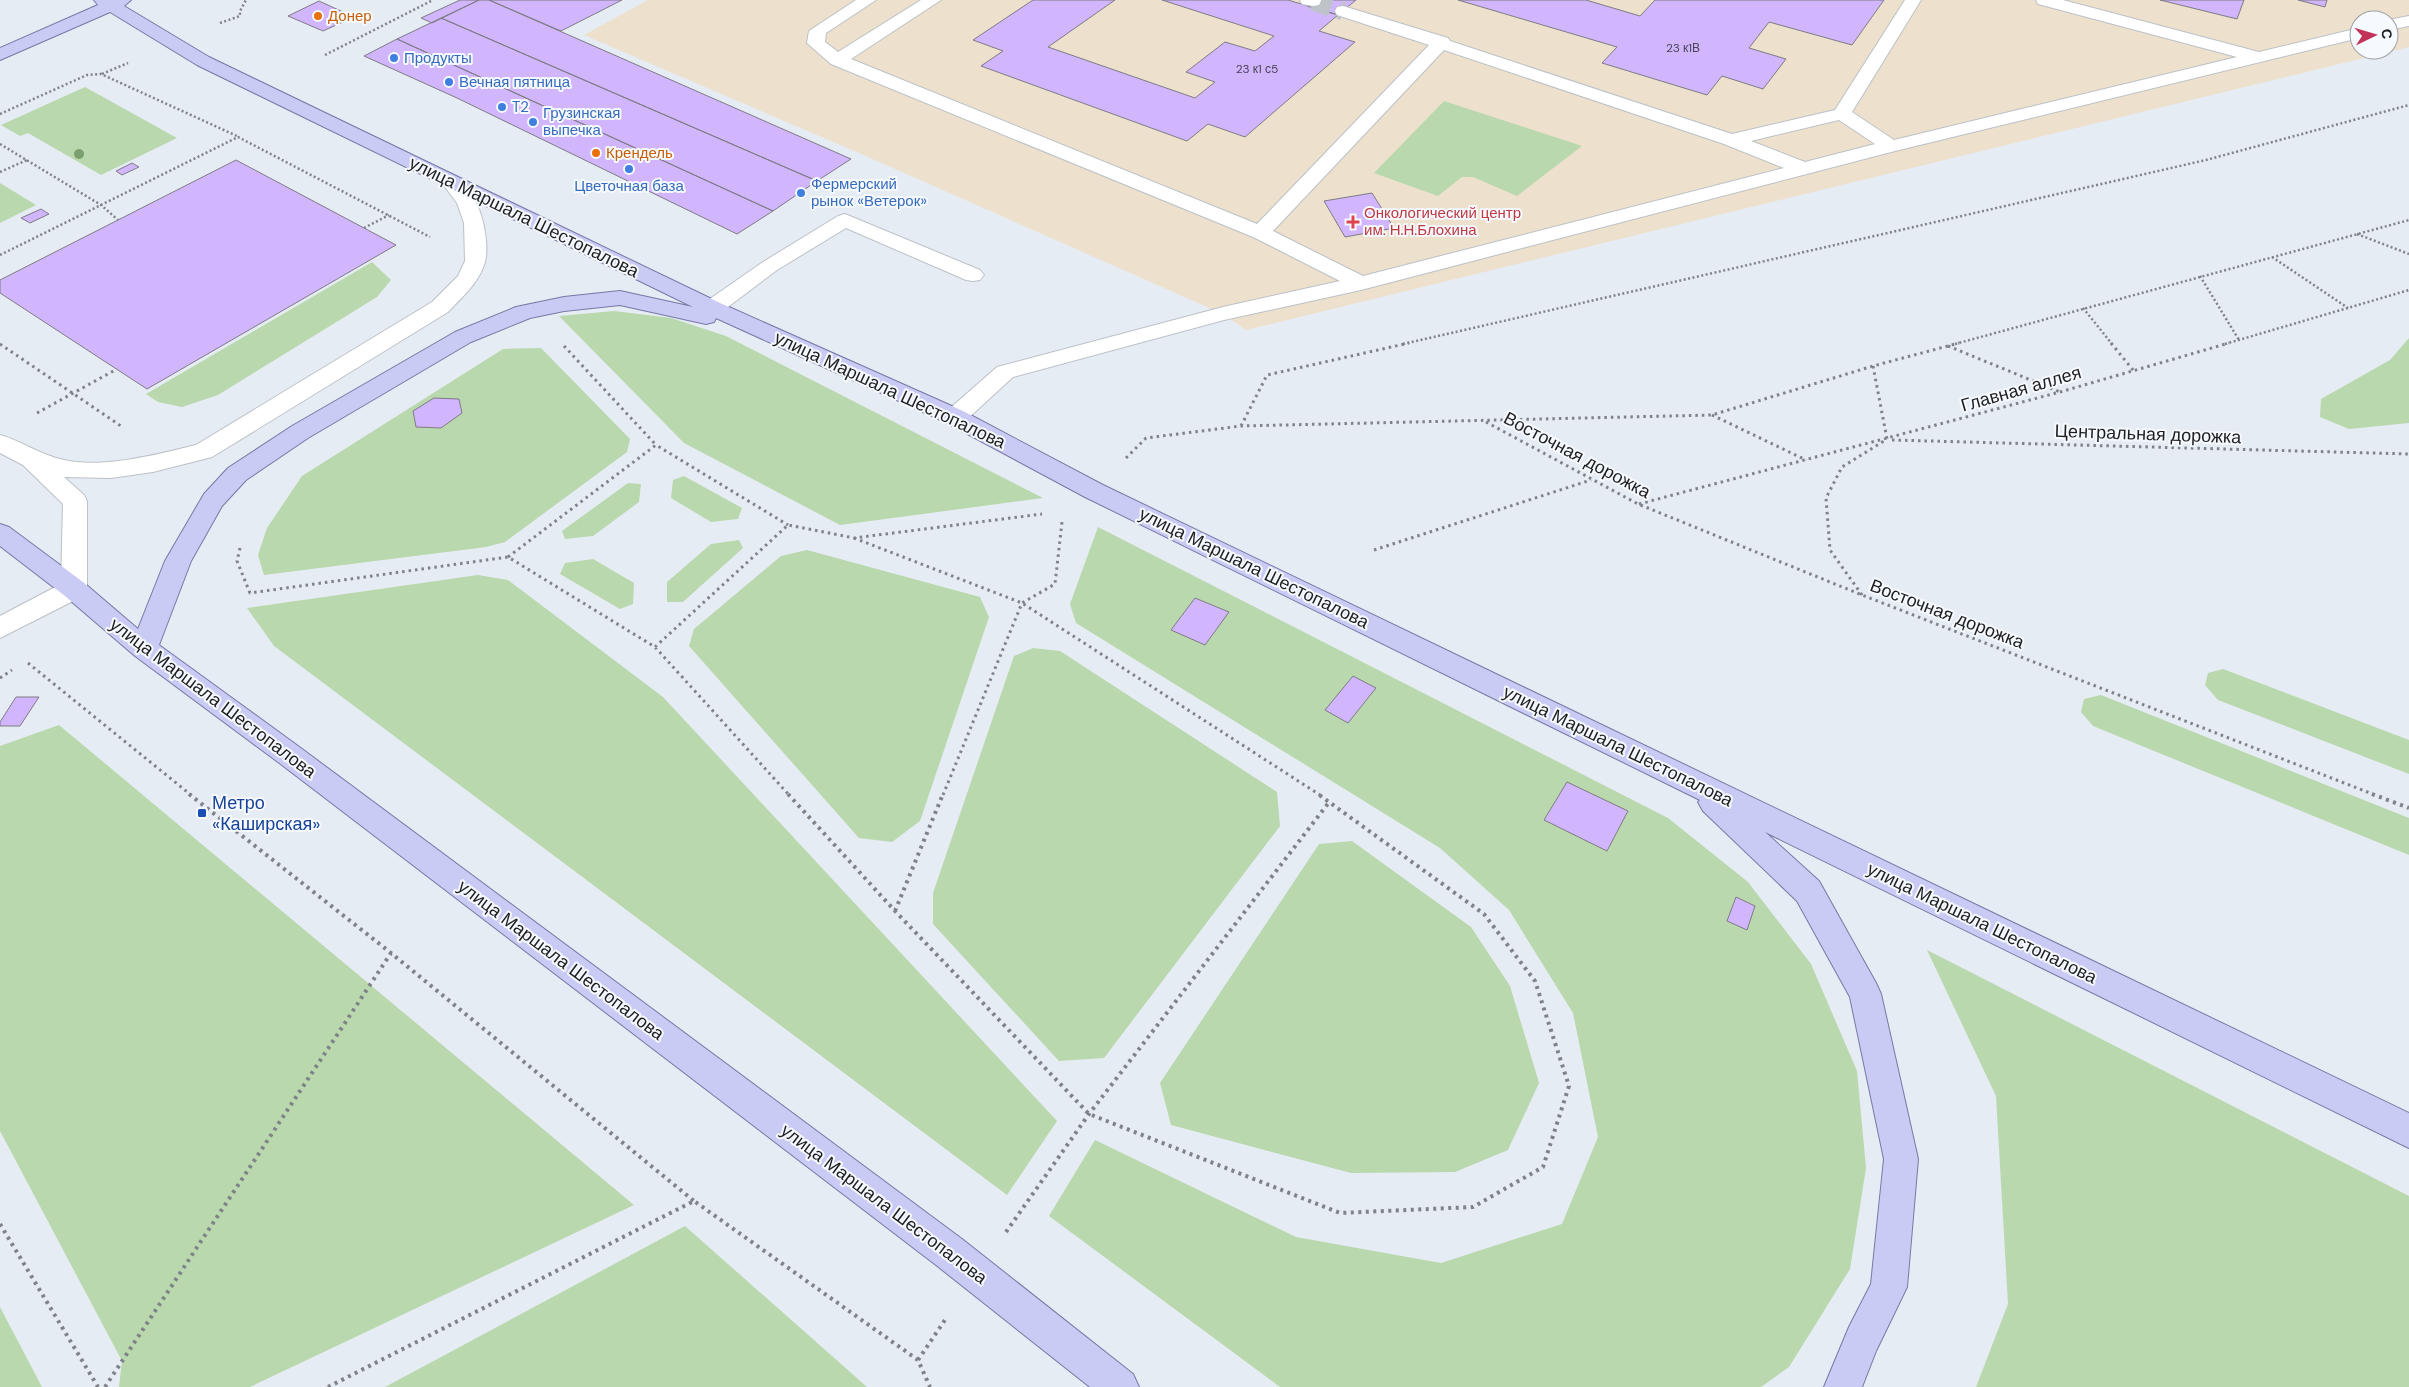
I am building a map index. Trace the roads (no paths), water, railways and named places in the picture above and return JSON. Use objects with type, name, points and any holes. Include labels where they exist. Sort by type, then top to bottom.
[{"type":"main road","points":[[0,55],[112,2]]},
{"type":"main road","name":"улица Маршала Шестопалова","points":[[112,2],[203,62],[712,308],[955,417],[1094,491],[2409,1131]]},
{"type":"main road","points":[[144,649],[154,619],[185,547],[213,500],[238,474],[300,432],[462,337],[524,312],[564,304],[620,298],[757,328]]},
{"type":"main road","name":"улица Маршала Шестопалова","points":[[0,534],[74,589],[144,649],[304,766],[977,1274],[1120,1387]]},
{"type":"main road","points":[[1692,782],[1808,891],[1865,994],[1902,1159],[1889,1286],[1862,1340],[1844,1387]]},
{"type":"lane","points":[[868,0],[818,32],[816,43],[837,60],[1260,233],[1361,284]]},
{"type":"lane","points":[[837,60],[933,0]]},
{"type":"lane","points":[[1731,140],[1842,114],[1913,0]]},
{"type":"lane","points":[[2044,0],[2258,57]]},
{"type":"lane","points":[[1343,11],[1442,42],[1731,140],[1805,169]]},
{"type":"lane","points":[[955,417],[1005,372],[1223,314],[1361,284],[1890,146],[2349,35]]},
{"type":"lane","points":[[1260,233],[1442,42]]},
{"type":"lane","points":[[1842,114],[1890,146]]},
{"type":"lane","points":[[0,443],[28,458],[66,469],[111,470],[153,464],[204,451],[440,308],[467,279],[475,261],[474,223],[467,202],[452,183]]},
{"type":"lane","points":[[712,308],[770,266],[845,220],[973,275]]},
{"type":"lane","points":[[0,628],[74,589],[75,501],[28,458]]},
{"type":"tunnel","points":[[1313,1],[1343,11]]},
{"type":"place","name":"Донер","points":[[318,16]]},
{"type":"place","name":"Продукты","points":[[394,58]]},
{"type":"place","name":"Вечная пятница","points":[[449,82]]},
{"type":"place","name":"T2","points":[[502,107]]},
{"type":"place","name":"Грузинская выпечка","points":[[533,122]]},
{"type":"place","name":"Крендель","points":[[596,153]]},
{"type":"place","name":"Цветочная база","points":[[629,169]]},
{"type":"place","name":"Фермерский рынок «Ветерок»","points":[[801,193]]},
{"type":"place","name":"Онкологический центр им. Н.Н.Блохина","points":[[1353,222]]},
{"type":"place","name":"Метро «Каширская»","points":[[202,813]]}]
